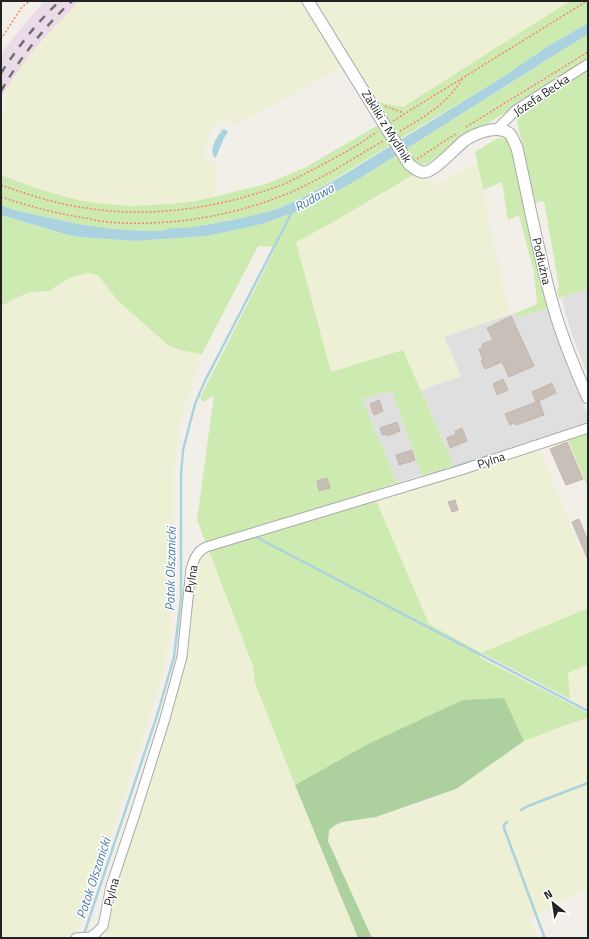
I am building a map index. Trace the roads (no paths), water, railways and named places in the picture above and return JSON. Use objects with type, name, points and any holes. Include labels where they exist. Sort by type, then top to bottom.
[{"type":"street","name":"Zakliki z Mydlnik","points":[[308,1],[390,129],[409,164],[415,169],[423,172],[430,170],[465,141],[483,132],[497,129]]},
{"type":"street","name":"Józefa Becka","points":[[497,129],[516,110],[588,64]]},
{"type":"street","name":"Podłużna","points":[[497,129],[510,134],[518,148],[543,267],[554,310],[571,360],[588,398]]},
{"type":"street","name":"Pylna","points":[[78,938],[90,937],[103,926],[112,886],[164,722],[182,657],[191,569],[194,559],[200,550],[461,470],[588,428]]},
{"type":"water","name":"Rudawa","points":[[588,23],[588,34],[362,177],[316,203],[265,223],[207,236],[135,241],[68,235],[1,215],[1,205],[14,210],[77,224],[113,229],[161,231],[171,228],[185,228],[211,224],[277,209],[304,197],[340,177],[501,78],[553,43]]},
{"type":"water","points":[[223,129],[228,132],[216,157],[214,157],[212,150],[213,146]]},
{"type":"waterway","name":"Potok Olszanicki","points":[[84,936],[156,719],[174,657],[181,598],[181,475],[183,450],[195,404],[205,381],[292,212]]},
{"type":"waterway","points":[[482,458],[493,455]]},
{"type":"waterway","points":[[454,467],[473,461]]},
{"type":"waterway","points":[[426,476],[445,470]]},
{"type":"waterway","points":[[256,537],[588,711]]},
{"type":"waterway","points":[[521,810],[588,783]]},
{"type":"waterway","points":[[507,822],[504,825],[504,828],[544,936]]},
{"type":"railway","points":[[1,73],[28,35],[43,17],[60,1]]},
{"type":"railway","points":[[1,91],[33,43],[72,1]]}]
